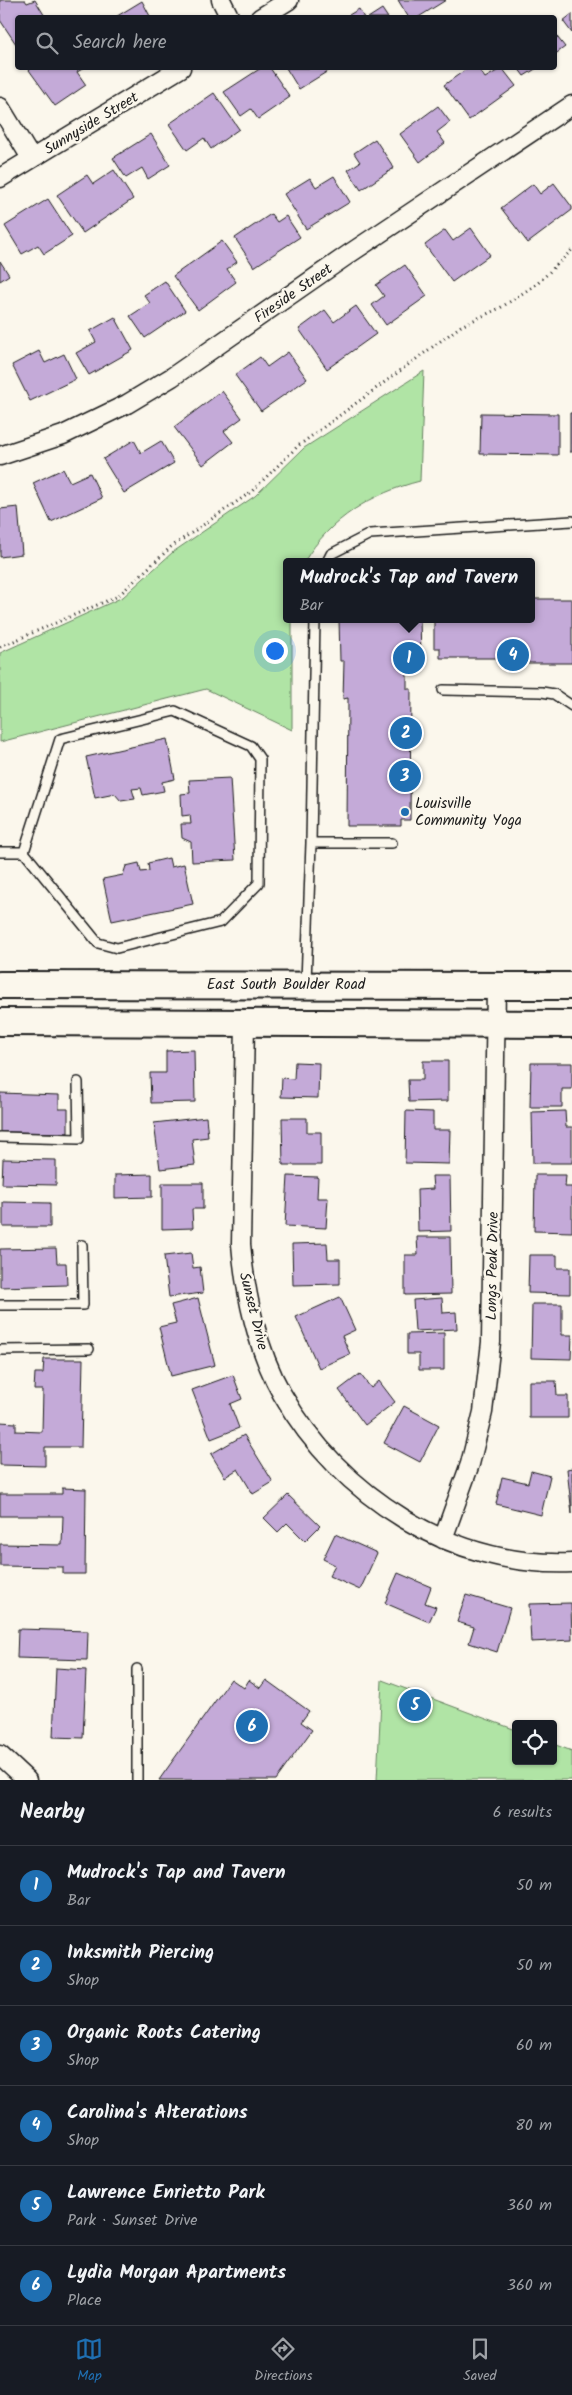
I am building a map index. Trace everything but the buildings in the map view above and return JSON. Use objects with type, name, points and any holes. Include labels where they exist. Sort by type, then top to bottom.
[{"type":"main road","name":"East South Boulder Road","points":[[0,985],[306,984],[572,986]]},
{"type":"main road","points":[[0,1022],[572,1024]]},
{"type":"street","points":[[221,0],[228,15]]},
{"type":"street","points":[[265,15],[289,0]]},
{"type":"street","name":"Sunnyside Street","points":[[0,178],[178,70]]},
{"type":"street","name":"Fireside Street","points":[[0,456],[63,434],[127,404],[158,386],[572,105]]},
{"type":"street","points":[[0,107],[31,158]]},
{"type":"street","name":"Longs Peak Drive","points":[[443,1539],[470,1464],[483,1412],[491,1342],[496,986]]},
{"type":"street","name":"Sunset Drive","points":[[245,1023],[240,1244],[244,1275],[257,1336],[281,1392],[311,1439],[349,1480],[394,1513],[443,1539],[493,1556],[546,1564],[572,1562]]},
{"type":"street","points":[[0,1755],[27,1780]]},
{"type":"lane","points":[[329,558],[331,554],[370,534],[572,521]]},
{"type":"lane","points":[[306,984],[311,843],[315,623]]},
{"type":"lane","points":[[443,690],[542,692],[554,694],[572,706]]},
{"type":"lane","points":[[175,711],[251,746],[260,759],[259,883],[221,922],[117,948],[98,943],[24,852],[60,739],[175,711]]},
{"type":"lane","points":[[311,843],[392,843]]},
{"type":"lane","points":[[0,852],[24,852]]},
{"type":"lane","points":[[0,1137],[80,1139],[78,1082]]},
{"type":"lane","points":[[0,1305],[83,1305],[82,1245]]},
{"type":"lane","points":[[0,1350],[89,1349]]},
{"type":"lane","points":[[136,1780],[137,1670]]},
{"type":"path","points":[[0,647],[118,596],[171,547],[251,492],[298,446],[461,326],[500,308],[538,284],[572,250]]},
{"type":"green space","points":[[424,371],[420,481],[369,500],[354,509],[326,532],[307,558],[283,558],[283,623],[292,623],[292,730],[206,689],[0,742],[0,653],[123,597],[173,552],[255,496],[304,448]]},
{"type":"green space","points":[[382,1680],[512,1729],[512,1765],[557,1765],[557,1745],[572,1751],[572,1780],[377,1780]]},
{"type":"place","name":"Carolina's Alterations","points":[[513,655]]},
{"type":"place","name":"Mudrock's Tap and Tavern","points":[[409,658]]},
{"type":"place","name":"Inksmith Piercing","points":[[406,733]]},
{"type":"place","name":"Organic Roots Catering","points":[[405,776]]},
{"type":"place","name":"Louisville Community Yoga","points":[[405,812]]},
{"type":"place","name":"Lawrence Enrietto Park","points":[[415,1705]]},
{"type":"place","name":"Lydia Morgan Apartments","points":[[252,1726]]}]
